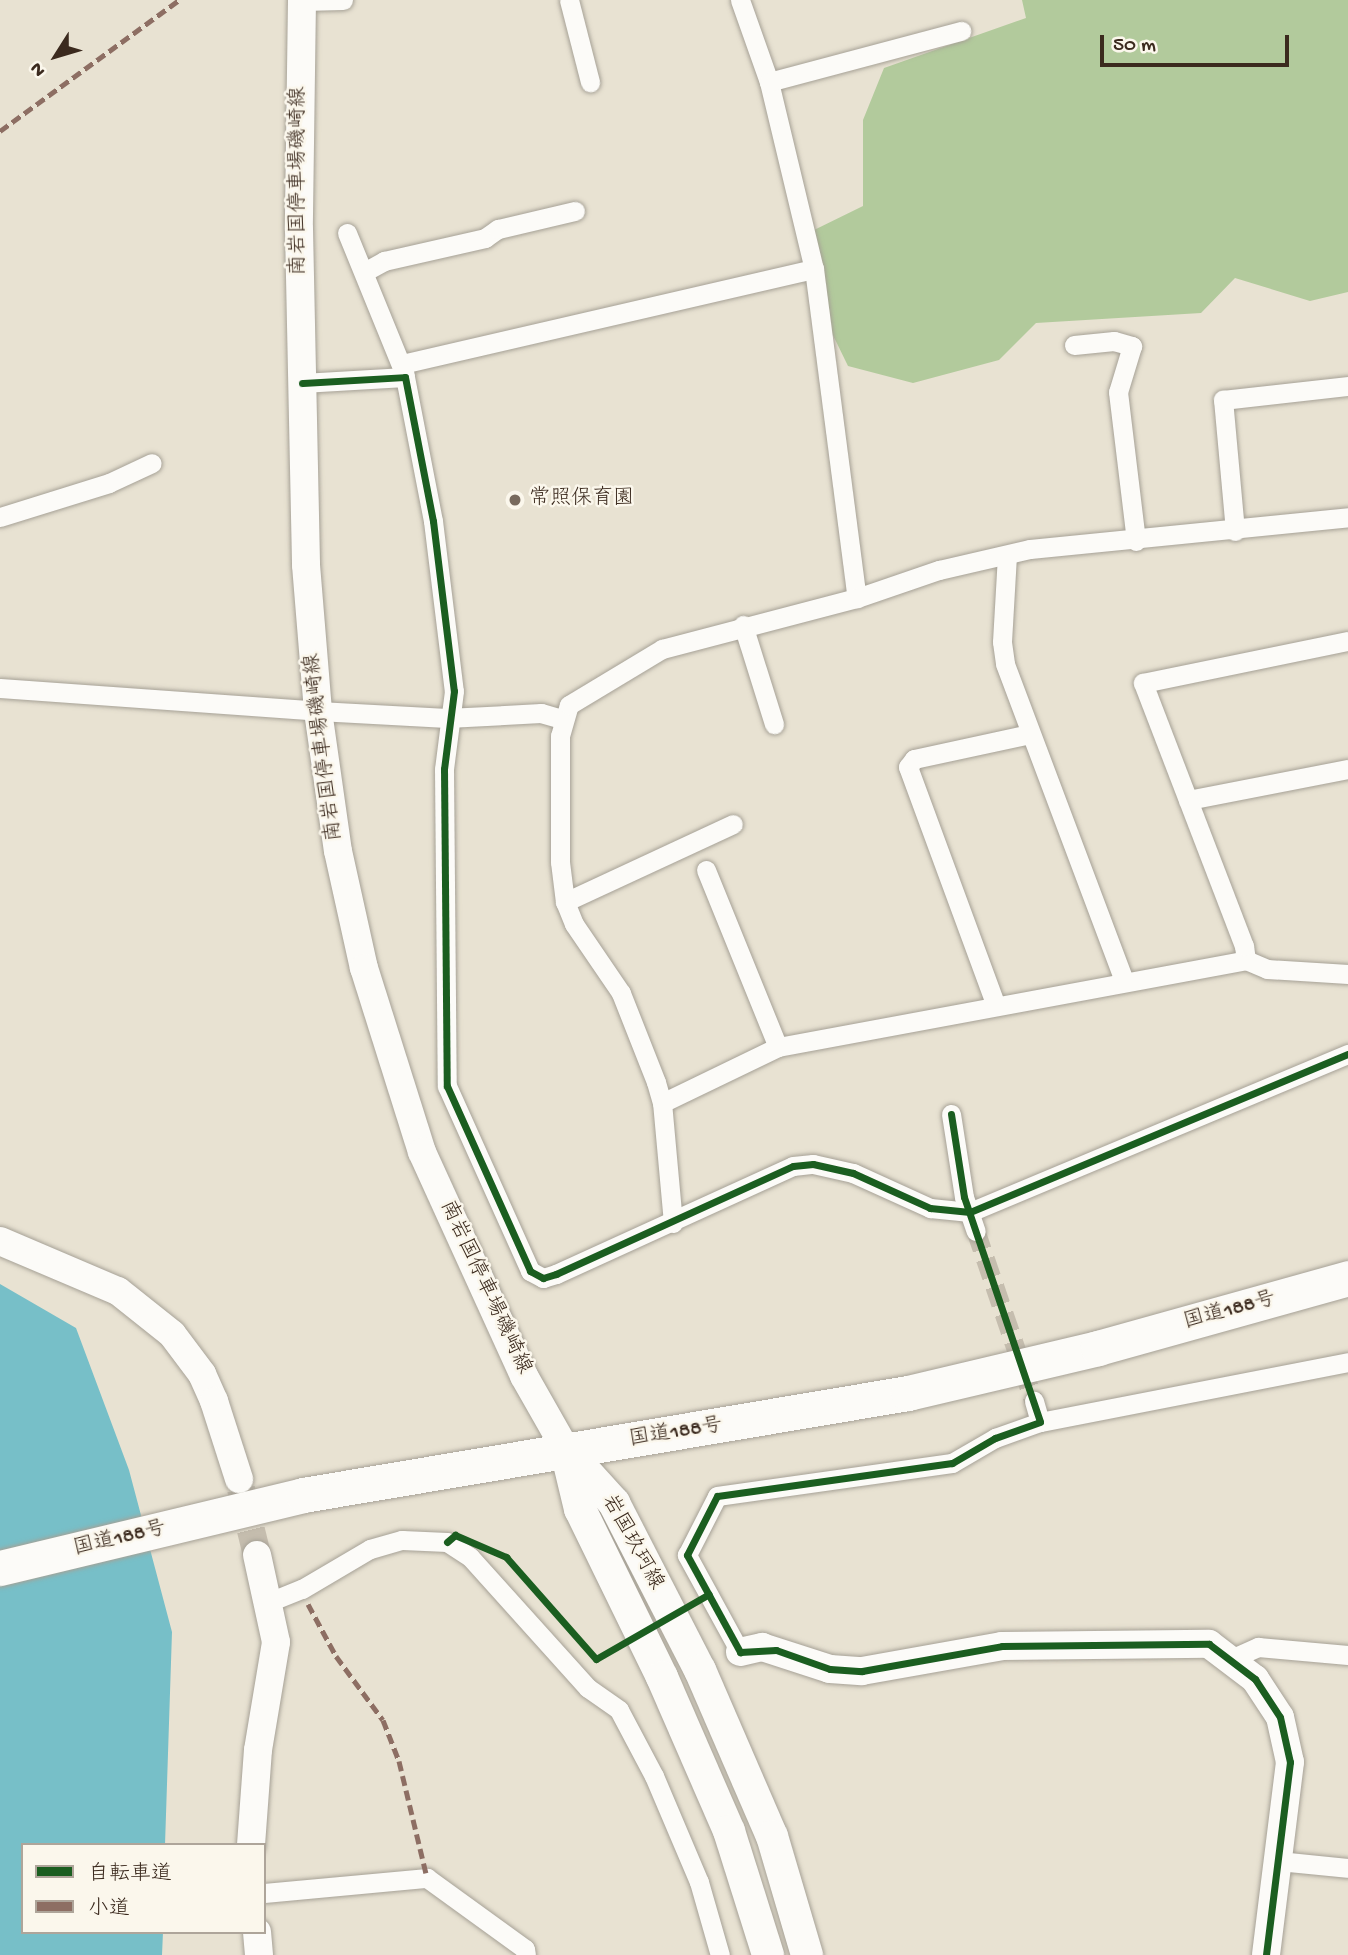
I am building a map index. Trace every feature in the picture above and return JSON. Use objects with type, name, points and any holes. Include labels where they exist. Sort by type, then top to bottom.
[{"type":"highway","name":"国道188号","points":[[0,1567],[188,1525],[303,1495],[908,1393],[1098,1348],[1348,1278]]},
{"type":"main road","name":"岩国玖珂線","points":[[566,1450],[580,1509],[662,1677],[729,1831],[768,1955]]},
{"type":"main road","name":"岩国玖珂線","points":[[566,1450],[614,1503],[700,1670],[772,1836],[807,1955]]},
{"type":"street","points":[[302,0],[343,0]]},
{"type":"street","name":"南岩国停車場磯崎線","points":[[302,0],[302,383],[306,565],[318,711],[338,851],[365,968],[422,1152],[512,1351],[566,1450]]},
{"type":"street","points":[[569,0],[590,82]]},
{"type":"street","points":[[740,0],[769,82],[814,269],[857,598]]},
{"type":"street","points":[[769,82],[961,31]]},
{"type":"street","points":[[366,271],[384,261],[485,238],[498,229],[575,211]]},
{"type":"street","points":[[348,233],[366,271],[403,370],[433,521],[451,652],[454,691],[447,718],[447,1086],[530,1271],[543,1278],[556,1274],[673,1223],[793,1166],[813,1164],[889,1186],[930,1208],[973,1222],[1348,1054]]},
{"type":"street","points":[[302,383],[403,370],[814,269]]},
{"type":"street","points":[[1074,345],[1114,341],[1132,346],[1118,392],[1136,541]]},
{"type":"street","points":[[1235,531],[1223,400],[1348,386]]},
{"type":"street","points":[[0,517],[109,483],[152,463]]},
{"type":"street","points":[[673,1223],[662,1103],[621,993],[574,923],[565,902],[560,862],[562,719],[569,705],[632,664],[662,649],[743,625],[857,598],[939,570],[1007,555],[1348,517]]},
{"type":"street","points":[[1007,555],[1002,642],[1030,734],[1124,981]]},
{"type":"street","points":[[743,625],[774,724]]},
{"type":"street","points":[[1245,960],[1143,683],[1348,641]]},
{"type":"street","points":[[0,688],[318,711],[447,718],[541,713],[562,719]]},
{"type":"street","points":[[996,1006],[908,767],[914,759],[1030,734]]},
{"type":"street","points":[[1188,800],[1348,769]]},
{"type":"street","points":[[565,902],[733,824]]},
{"type":"street","points":[[706,870],[778,1047]]},
{"type":"street","points":[[662,1103],[778,1047],[1124,981],[1245,960],[1267,969],[1348,974]]},
{"type":"street","points":[[951,1114],[973,1222]]},
{"type":"street","points":[[0,1241],[118,1292],[172,1334],[202,1374],[239,1479]]},
{"type":"street","points":[[1266,1955],[1290,1762],[1288,1751],[1280,1717],[1255,1679],[1209,1644],[1002,1646],[862,1671],[830,1669],[762,1647],[740,1652],[687,1555],[717,1496],[952,1463],[995,1438],[1040,1422],[1348,1362]]},
{"type":"street","points":[[1034,1401],[1040,1422]]},
{"type":"street","points":[[269,1602],[302,1589],[370,1549],[402,1539],[447,1542],[470,1557],[588,1688],[619,1710],[654,1776],[689,1859],[720,1955]]},
{"type":"street","points":[[251,1843],[258,1750],[276,1642],[257,1555]]},
{"type":"street","points":[[1231,1660],[1258,1647],[1348,1655]]},
{"type":"street","points":[[1278,1861],[1348,1868]]},
{"type":"street","points":[[266,1893],[427,1878],[525,1949],[526,1955]]},
{"type":"street","points":[[257,1934],[259,1955]]},
{"type":"green space","points":[[1022,0],[1348,0],[1348,292],[1310,301],[1235,278],[1201,313],[1036,323],[999,360],[913,383],[848,366],[827,323],[810,232],[863,206],[863,120],[884,68],[1026,18]]},
{"type":"water","points":[[0,1284],[76,1328],[129,1470],[172,1632],[165,1843],[21,1843],[21,1934],[163,1934],[162,1955],[0,1955]]},
{"type":"tunnel","points":[[976,1231],[1034,1401]]},
{"type":"tunnel","points":[[241,1489],[257,1555]]},
{"type":"marked path","points":[[0,131],[179,0]]},
{"type":"marked path","points":[[308,1604],[336,1656],[383,1720],[399,1761],[427,1878]]},
{"type":"cycle path","points":[[302,383],[405,377],[433,521],[454,691],[444,769],[447,1086],[530,1271],[543,1278],[556,1274],[793,1166],[813,1164],[853,1173],[930,1208],[970,1212],[1348,1054]]},
{"type":"cycle path","points":[[951,1114],[964,1197],[1040,1422],[995,1438],[952,1463],[717,1496],[687,1555],[740,1652],[776,1650],[830,1669],[862,1671],[1002,1646],[1209,1644],[1255,1679],[1280,1717],[1290,1762],[1266,1955]]},
{"type":"cycle path","points":[[447,1542],[455,1535],[506,1557],[596,1659],[709,1594]]},
{"type":"place","name":"常照保育園","points":[[515,500]]}]
